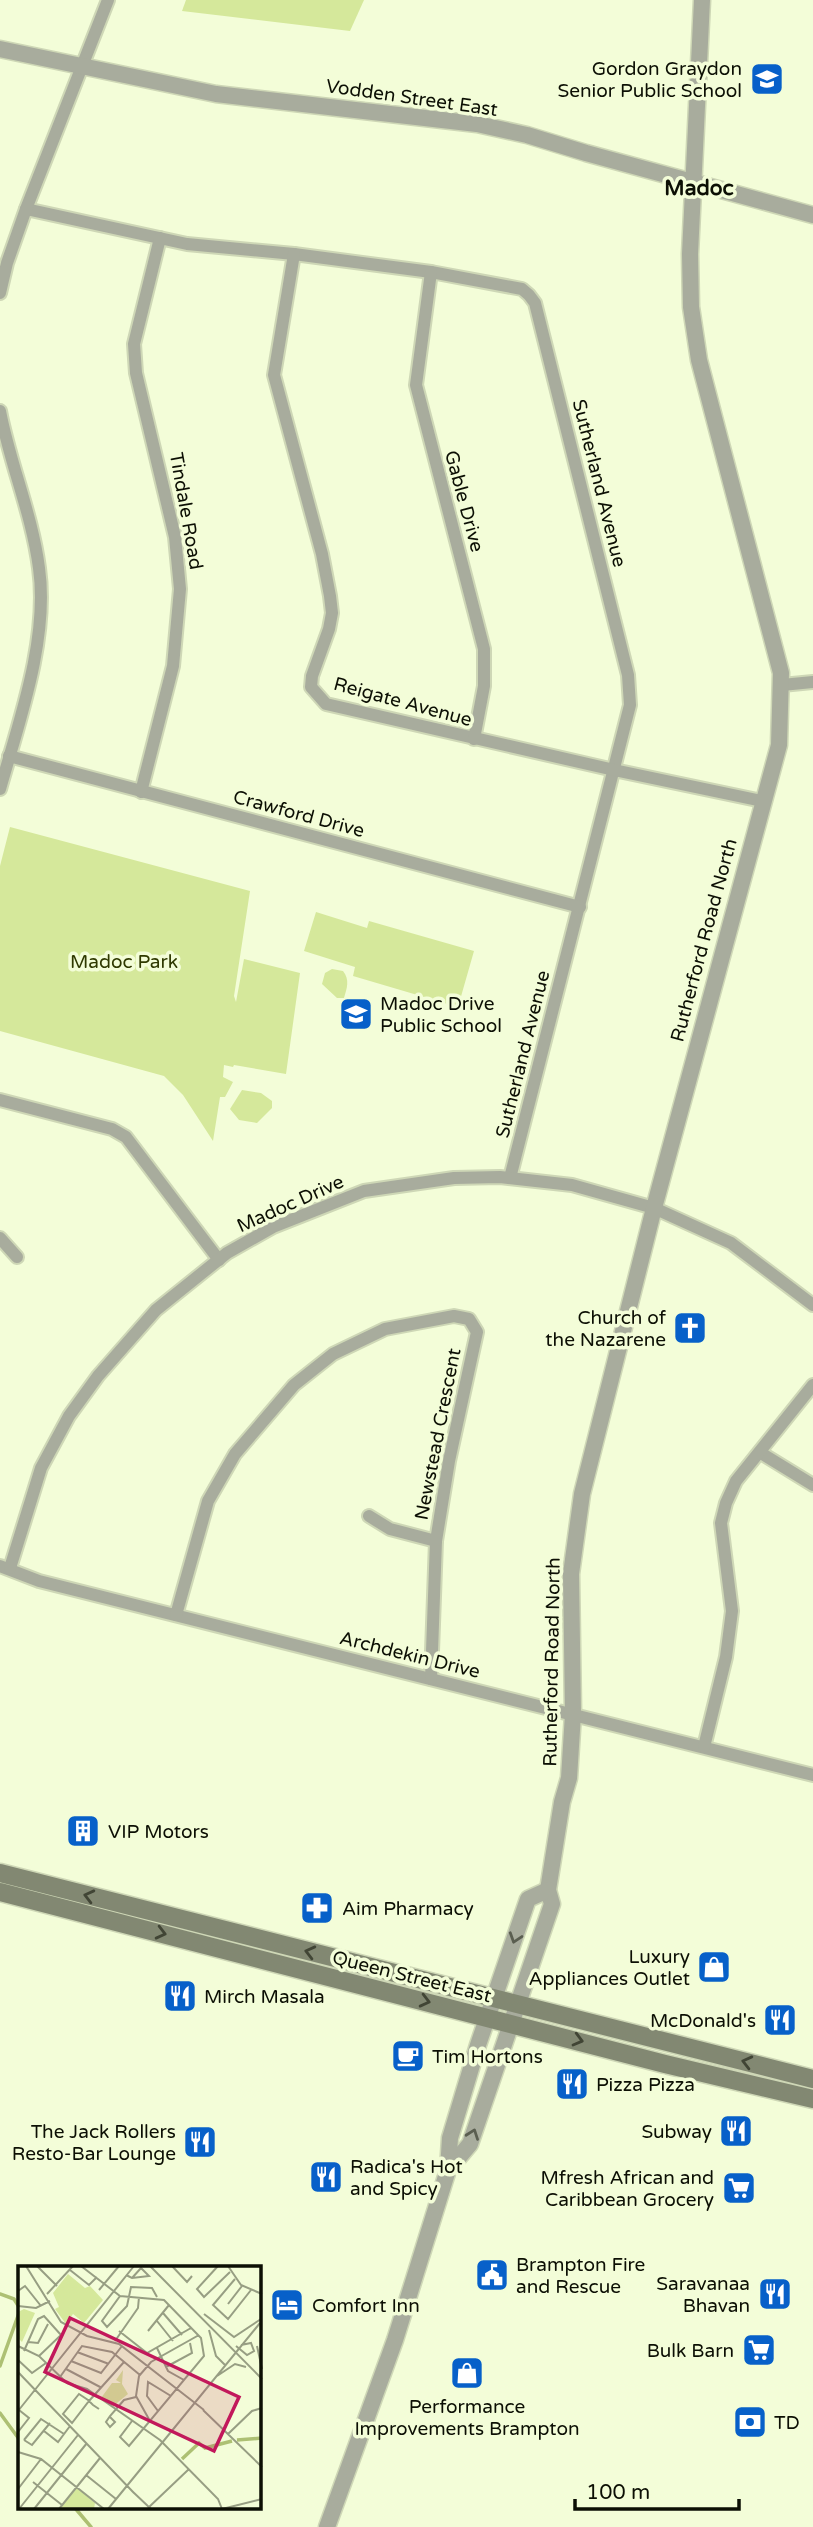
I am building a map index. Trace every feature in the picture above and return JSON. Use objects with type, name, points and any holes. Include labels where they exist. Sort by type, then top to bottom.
[{"type":"main road","name":"Queen Street East","points":[[0,1873],[813,2079]]},
{"type":"main road","name":"Queen Street East","points":[[0,1892],[665,2064],[813,2099]]},
{"type":"street","points":[[0,293],[7,263],[26,209],[108,0]]},
{"type":"street","name":"Rutherford Road North","points":[[448,2170],[470,2144],[552,1904],[548,1890],[562,1802],[569,1778],[573,1714],[571,1574],[582,1494],[654,1208],[779,745],[781,673],[699,360],[691,307],[690,254],[702,0]]},
{"type":"street","name":"Vodden Street East","points":[[0,49],[216,94],[478,124],[527,135],[813,215]]},
{"type":"street","name":"Sutherland Avenue","points":[[26,209],[187,244],[294,254],[431,272],[522,289],[535,303],[628,676],[630,705],[510,1178]]},
{"type":"street","name":"Tindale Road","points":[[141,792],[173,666],[180,589],[175,537],[136,373],[134,344],[160,238]]},
{"type":"street","name":"Reigate Avenue","points":[[294,254],[274,375],[322,554],[332,613],[314,666],[311,687],[326,704],[762,801]]},
{"type":"street","name":"Gable Drive","points":[[431,272],[416,385],[484,649],[484,686],[474,739]]},
{"type":"street","points":[[0,411],[31,527],[39,569],[40,597],[34,658],[0,789]]},
{"type":"street","points":[[782,685],[813,682]]},
{"type":"street","points":[[0,742],[9,756]]},
{"type":"street","name":"Crawford Drive","points":[[9,756],[579,907]]},
{"type":"street","points":[[0,1100],[112,1129],[126,1137],[219,1260]]},
{"type":"street","name":"Madoc Drive","points":[[5,1567],[41,1468],[69,1416],[98,1376],[156,1310],[227,1253],[273,1227],[364,1191],[454,1178],[510,1178],[572,1185],[654,1208],[730,1243],[813,1305]]},
{"type":"street","points":[[0,1238],[17,1256]]},
{"type":"street","name":"Newstead Crescent","points":[[176,1615],[208,1501],[235,1454],[294,1385],[333,1354],[385,1329],[454,1316],[469,1319],[477,1332],[449,1461],[436,1541],[431,1679]]},
{"type":"street","points":[[704,1747],[726,1657],[732,1611],[721,1523],[726,1503],[736,1481],[813,1385]]},
{"type":"street","points":[[761,1453],[813,1485]]},
{"type":"street","points":[[369,1516],[390,1529],[436,1541]]},
{"type":"street","name":"Archdekin Drive","points":[[5,1567],[39,1581],[813,1775]]},
{"type":"street","points":[[327,2527],[392,2348],[448,2170],[450,2138],[528,1899],[548,1890]]},
{"type":"green space","points":[[186,0],[364,0],[350,31],[182,11]]},
{"type":"green space","name":"Madoc Park","points":[[10,827],[250,891],[234,996],[236,1002],[244,959],[300,973],[286,1074],[224,1065],[223,1077],[233,1082],[225,1097],[220,1097],[213,1141],[183,1095],[164,1076],[0,1031],[0,866]]},
{"type":"green space","points":[[316,912],[367,928],[369,921],[474,951],[458,1007],[353,976],[355,967],[304,951]]},
{"type":"green space","points":[[332,969],[343,971],[347,978],[344,998],[337,998],[322,984],[325,973]]},
{"type":"green space","points":[[242,1090],[261,1093],[272,1101],[272,1108],[257,1123],[239,1120],[230,1109]]},
{"type":"waterway","points":[[0,2294],[14,2299],[18,2305]]},
{"type":"waterway","points":[[0,2366],[18,2316]]},
{"type":"waterway","points":[[0,2413],[18,2438]]},
{"type":"waterway","points":[[77,2510],[91,2527]]},
{"type":"place","name":"Gordon Graydon Senior Public School","points":[[767,79]]},
{"type":"place","name":"Madoc Drive Public School","points":[[356,1014]]},
{"type":"place","name":"Church of the Nazarene","points":[[690,1328]]},
{"type":"place","name":"VIP Motors","points":[[83,1831]]},
{"type":"place","name":"Aim Pharmacy","points":[[317,1908]]},
{"type":"place","name":"Luxury Appliances Outlet","points":[[714,1967]]},
{"type":"place","name":"Mirch Masala","points":[[180,1996]]},
{"type":"place","name":"McDonald's","points":[[780,2020]]},
{"type":"place","name":"Tim Hortons","points":[[408,2056]]},
{"type":"place","name":"Pizza Pizza","points":[[572,2084]]},
{"type":"place","name":"Subway","points":[[736,2131]]},
{"type":"place","name":"The Jack Rollers Resto-Bar Lounge","points":[[200,2142]]},
{"type":"place","name":"Radica's Hot and Spicy","points":[[326,2177]]},
{"type":"place","name":"Mfresh African and Caribbean Grocery","points":[[739,2188]]},
{"type":"place","name":"Brampton Fire and Rescue","points":[[492,2275]]},
{"type":"place","name":"Saravanaa Bhavan","points":[[775,2294]]},
{"type":"place","name":"Comfort Inn","points":[[287,2305]]},
{"type":"place","name":"Bulk Barn","points":[[759,2350]]},
{"type":"place","name":"Performance Improvements Brampton","points":[[467,2373]]},
{"type":"place","name":"TD","points":[[750,2422]]},
{"type":"district","name":"Madoc","points":[[699,188]]}]
